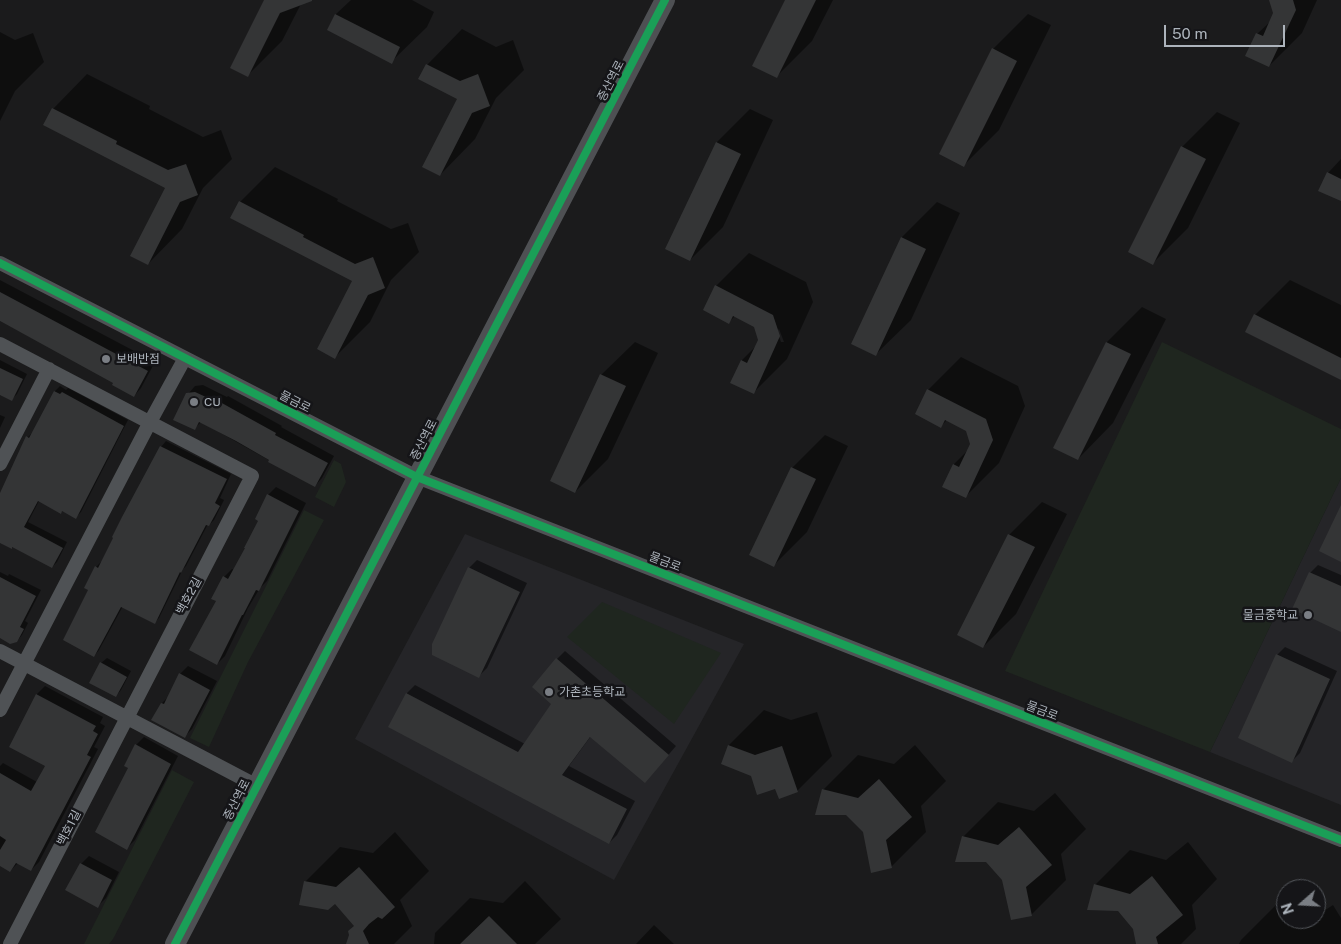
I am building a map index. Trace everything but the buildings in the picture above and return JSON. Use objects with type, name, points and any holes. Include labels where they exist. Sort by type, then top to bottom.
[{"type":"street","name":"증산역로","points":[[175,944],[665,0]]},
{"type":"street","name":"물금로","points":[[0,263],[417,477],[1341,840]]},
{"type":"street","name":"백호2길","points":[[0,344],[252,476],[126,717]]},
{"type":"street","points":[[0,710],[185,358]]},
{"type":"street","points":[[0,464],[49,370]]},
{"type":"street","points":[[0,651],[257,786]]},
{"type":"street","name":"백호1길","points":[[7,940],[126,717]]},
{"type":"shaded area","points":[[1162,342],[1341,429],[1341,478],[1210,752],[1005,671]]},
{"type":"shaded area","points":[[334,460],[341,464],[346,482],[334,507],[315,497]]},
{"type":"shaded area","name":"물금중학교","points":[[1341,478],[1341,805],[1210,752]]},
{"type":"shaded area","points":[[304,510],[324,520],[248,662],[209,747],[190,738]]},
{"type":"shaded area","name":"가촌초등학교","points":[[465,534],[744,644],[614,880],[355,739]]},
{"type":"shaded area","points":[[602,602],[721,653],[674,724],[567,637]]},
{"type":"shaded area","points":[[172,770],[194,782],[113,939],[109,944],[84,944]]},
{"type":"cycle path","points":[[175,944],[665,0]]},
{"type":"cycle path","points":[[0,263],[417,477],[1341,840]]},
{"type":"place","name":"보배반점","points":[[106,359]]},
{"type":"place","name":"CU","points":[[194,402]]},
{"type":"place","name":"물금중학교","points":[[1308,615]]},
{"type":"place","name":"가촌초등학교","points":[[549,692]]}]
